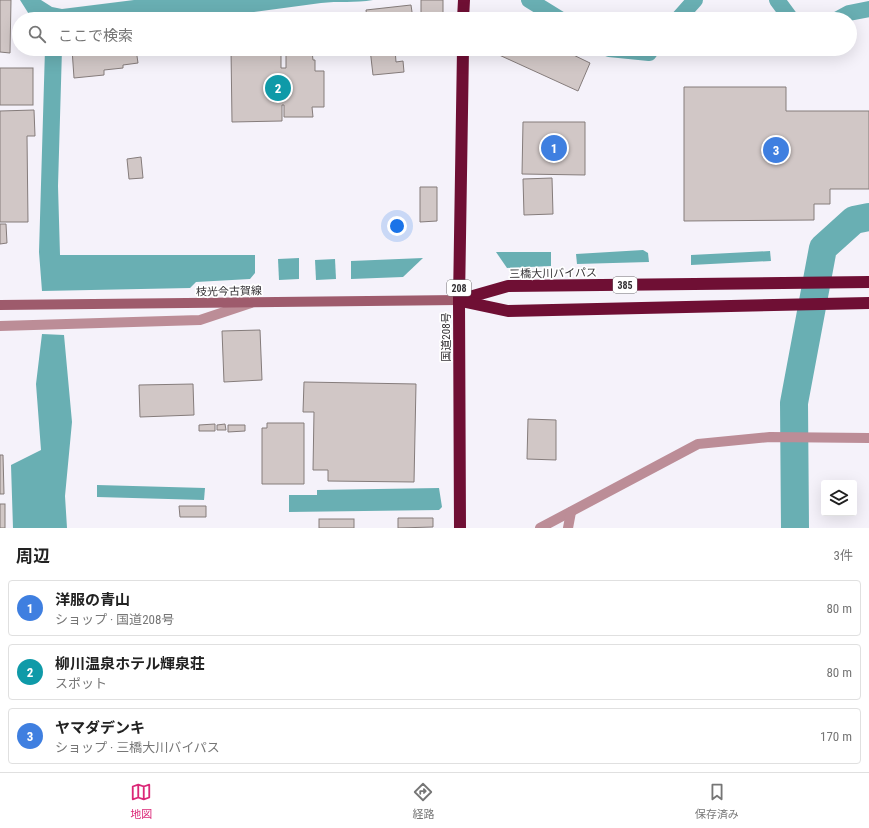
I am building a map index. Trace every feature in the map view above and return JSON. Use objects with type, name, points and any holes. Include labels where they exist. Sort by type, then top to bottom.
[{"type":"highway","points":[[463,12],[464,0]]},
{"type":"highway","name":"国道208号","points":[[460,528],[459,300],[463,56]]},
{"type":"highway","name":"三橋大川バイパス","points":[[459,300],[508,286],[869,282]]},
{"type":"highway","name":"385","points":[[459,300],[508,311],[869,303]]},
{"type":"main road","name":"枝光今古賀線","points":[[0,305],[459,300]]},
{"type":"street","points":[[0,326],[200,320],[252,303]]},
{"type":"street","points":[[540,528],[698,444],[770,437],[869,438]]},
{"type":"street","points":[[568,528],[571,512]]},
{"type":"water","points":[[20,0],[41,0],[52,7],[62,9],[134,0],[373,0],[321,3],[257,12],[28,12]]},
{"type":"water","points":[[45,56],[62,56],[58,186],[60,255],[255,255],[255,273],[250,279],[196,282],[190,288],[42,291],[39,252]]},
{"type":"water","points":[[643,250],[648,253],[649,262],[577,264],[576,254]]},
{"type":"water","points":[[770,251],[771,261],[691,265],[691,255]]},
{"type":"water","points":[[496,252],[551,252],[551,266],[507,268]]},
{"type":"water","points":[[299,258],[299,279],[279,280],[278,259]]},
{"type":"water","points":[[423,258],[403,277],[351,279],[351,261]]},
{"type":"water","points":[[335,259],[336,279],[316,280],[315,260]]},
{"type":"water","points":[[42,334],[64,335],[72,422],[65,496],[67,528],[13,528],[11,465],[41,450],[36,384]]},
{"type":"water","points":[[97,485],[205,488],[204,500],[97,497]]},
{"type":"water","points":[[439,488],[442,507],[439,510],[289,512],[289,495],[317,495],[317,490]]},
{"type":"building","points":[[0,0],[11,0],[10,53],[0,52]]},
{"type":"building","points":[[421,0],[443,0],[443,12],[421,12]]},
{"type":"building","points":[[411,5],[412,12],[366,12],[366,10]]},
{"type":"building","points":[[72,56],[137,56],[138,63],[123,65],[123,68],[104,70],[104,75],[74,78]]},
{"type":"building","points":[[231,56],[281,56],[281,68],[286,68],[286,56],[313,56],[313,60],[315,60],[315,71],[324,71],[324,107],[312,107],[313,117],[284,117],[284,105],[282,105],[282,121],[232,122]]},
{"type":"building","points":[[371,56],[396,56],[396,62],[403,61],[404,72],[373,75]]},
{"type":"building","points":[[501,56],[576,56],[590,63],[578,91]]},
{"type":"building","points":[[0,68],[33,68],[33,105],[0,105]]},
{"type":"building","points":[[684,87],[786,87],[786,111],[869,111],[869,189],[830,189],[830,204],[814,204],[814,220],[684,221]]},
{"type":"building","points":[[34,110],[35,136],[27,136],[28,222],[0,222],[0,111]]},
{"type":"building","points":[[523,122],[585,122],[585,175],[522,174]]},
{"type":"building","points":[[141,157],[143,178],[129,179],[127,159]]},
{"type":"building","points":[[552,178],[553,214],[524,215],[523,179]]},
{"type":"building","points":[[420,187],[437,187],[437,221],[420,222]]},
{"type":"building","points":[[0,224],[6,224],[7,243],[0,244]]},
{"type":"building","points":[[260,330],[262,380],[224,382],[222,331]]},
{"type":"building","points":[[304,382],[416,384],[414,482],[328,481],[328,470],[313,470],[314,412],[303,412]]},
{"type":"building","points":[[193,384],[194,415],[140,417],[139,385]]},
{"type":"building","points":[[528,419],[556,420],[556,460],[527,459]]},
{"type":"building","points":[[267,423],[304,423],[304,484],[262,484],[262,428],[267,428]]},
{"type":"building","points":[[215,424],[215,431],[199,431],[199,425]]},
{"type":"building","points":[[225,424],[226,430],[217,430],[217,425]]},
{"type":"building","points":[[228,425],[245,425],[245,431],[228,432]]},
{"type":"building","points":[[0,455],[3,455],[4,494],[0,494]]},
{"type":"building","points":[[0,504],[5,504],[5,528],[0,528]]},
{"type":"building","points":[[179,506],[206,506],[206,517],[180,517]]},
{"type":"building","points":[[398,518],[433,518],[433,527],[398,528]]},
{"type":"building","points":[[319,519],[354,519],[354,528],[319,528]]},
{"type":"waterway","points":[[529,0],[549,12]]},
{"type":"waterway","points":[[684,12],[695,0]]},
{"type":"waterway","points":[[777,0],[786,12]]},
{"type":"waterway","points":[[854,12],[869,9]]},
{"type":"waterway","points":[[795,528],[794,403],[823,248],[854,220],[869,217]]},
{"type":"place","name":"柳川温泉ホテル輝泉荘","points":[[278,88]]},
{"type":"place","name":"洋服の青山","points":[[554,148]]},
{"type":"place","name":"ヤマダデンキ","points":[[776,150]]}]
